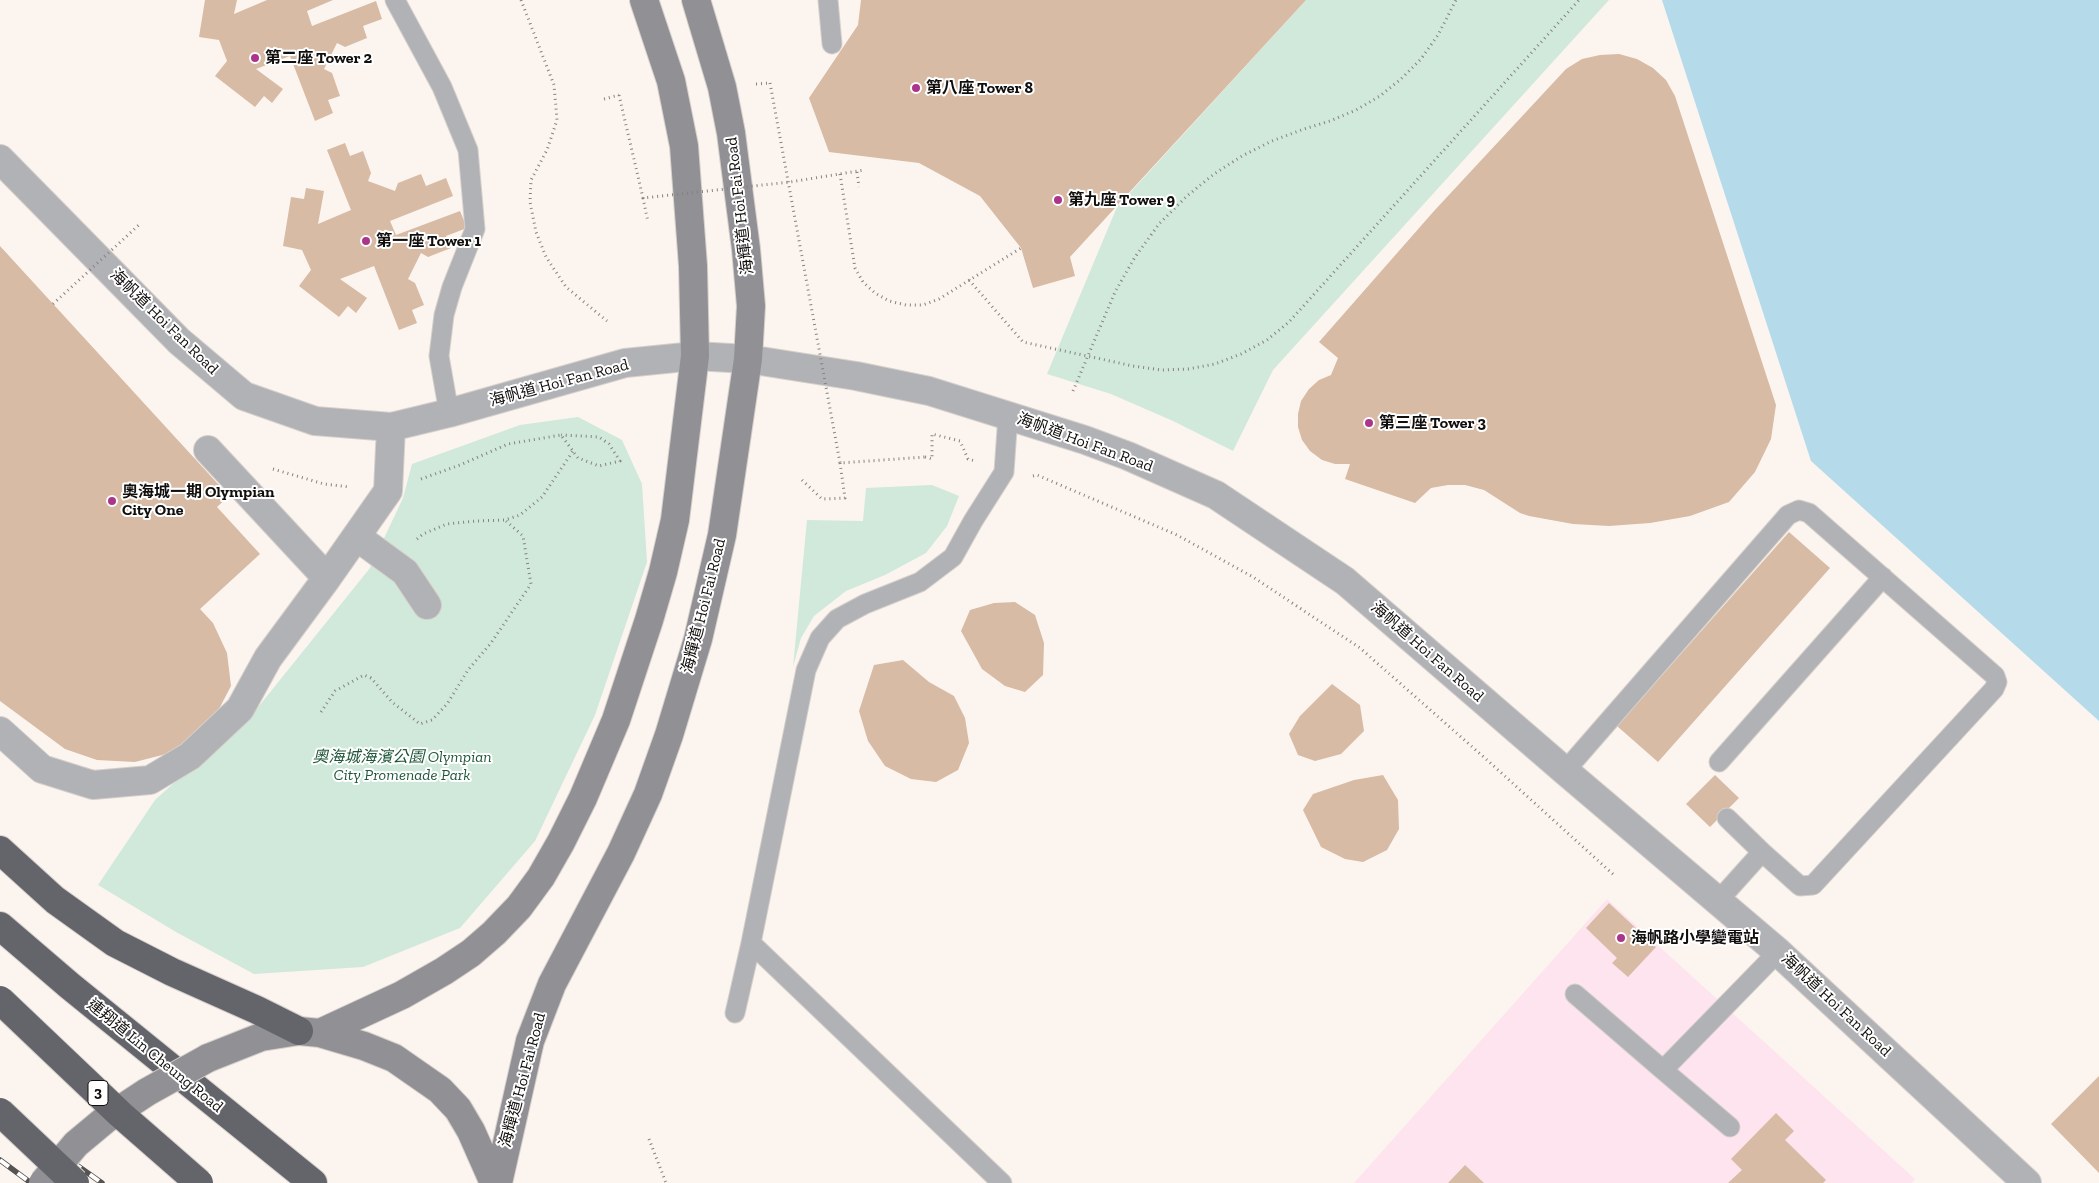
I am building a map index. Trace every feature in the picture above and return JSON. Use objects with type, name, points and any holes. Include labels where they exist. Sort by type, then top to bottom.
[{"type":"highway","points":[[0,850],[55,900],[115,943],[172,972],[309,1032]]},
{"type":"highway","name":"連翔道 Lin Cheung Road","points":[[0,926],[70,986],[313,1183]]},
{"type":"highway","name":"3","points":[[0,1000],[120,1114],[199,1183]]},
{"type":"highway","points":[[0,1112],[75,1183]]},
{"type":"street","name":"海輝道 Hoi Fai Road","points":[[43,1183],[76,1144],[106,1119],[147,1092],[208,1058],[261,1038],[309,1032],[402,996],[471,953],[519,907],[541,877],[561,842],[616,720],[663,572],[675,520],[695,356],[693,266],[684,146],[671,81],[644,0]]},
{"type":"street","name":"海輝道 Hoi Fai Road","points":[[498,1183],[530,1041],[541,1009],[552,984],[622,853],[648,794],[669,734],[698,639],[722,535],[748,359],[751,306],[746,249],[731,133],[722,87],[696,0]]},
{"type":"street","name":"海帆道 Hoi Fan Road","points":[[2,164],[179,342],[244,396],[315,421],[391,427],[449,413],[625,363],[695,356],[748,359],[856,376],[928,391],[1008,415],[1128,456],[1216,495],[1345,580],[1565,771],[1778,952],[2027,1183]]},
{"type":"street","points":[[0,731],[42,769],[93,785],[150,780],[190,756],[240,709],[268,658],[357,537],[388,491],[391,427]]},
{"type":"street","points":[[208,450],[327,578]]},
{"type":"street","points":[[357,537],[405,572],[417,586],[428,604]]},
{"type":"street","name":"海輝道 Hoi Fai Road","points":[[309,1032],[364,1046],[394,1058],[440,1090],[458,1109],[472,1131],[494,1183]]},
{"type":"lane","points":[[395,0],[442,87],[468,150],[475,229],[449,296],[444,315],[439,356],[449,413]]},
{"type":"lane","points":[[828,0],[832,44]]},
{"type":"lane","points":[[735,1013],[806,670],[820,638],[837,619],[865,604],[920,582],[953,557],[1004,472],[1008,415]]},
{"type":"lane","points":[[1565,771],[1788,516],[1799,510],[1808,513],[1882,577],[1995,676],[1997,682],[1994,689],[1813,885],[1800,886],[1727,818]]},
{"type":"lane","points":[[1719,762],[1882,577]]},
{"type":"lane","points":[[1718,901],[1762,852]]},
{"type":"lane","points":[[751,943],[1002,1183]]},
{"type":"lane","points":[[1663,1070],[1778,952]]},
{"type":"lane","points":[[1575,994],[1730,1127]]},
{"type":"path","points":[[521,0],[554,85],[557,120],[547,150],[531,180],[530,202],[536,232],[546,257],[566,287],[606,321]]},
{"type":"path","points":[[1073,392],[1115,292],[1135,257],[1159,224],[1214,174],[1242,156],[1304,128],[1330,121],[1356,110],[1380,96],[1421,59],[1438,35],[1456,0]]},
{"type":"path","points":[[969,280],[1023,342],[1161,370],[1188,369],[1216,364],[1241,354],[1267,340],[1289,322],[1579,0]]},
{"type":"path","points":[[748,85],[770,82],[790,182],[845,498],[822,499],[802,480]]},
{"type":"path","points":[[604,99],[619,95],[648,222]]},
{"type":"path","points":[[643,198],[790,182],[864,170]]},
{"type":"path","points":[[857,172],[859,187]]},
{"type":"path","points":[[840,174],[855,268],[863,282],[875,293],[889,301],[906,305],[923,304],[939,299],[1021,248]]},
{"type":"path","points":[[53,304],[141,223]]},
{"type":"path","points":[[840,463],[925,457],[932,459],[932,434],[960,441],[968,459],[1020,480],[1036,475],[1177,535],[1253,577],[1360,648],[1615,876]]},
{"type":"path","points":[[270,468],[324,484],[388,491],[460,465],[508,444],[561,435],[599,437],[609,444],[620,461],[598,466],[578,458],[561,435]]},
{"type":"path","points":[[397,566],[410,546],[423,534],[447,524],[505,520],[520,515],[542,497],[573,451]]},
{"type":"path","points":[[321,712],[335,691],[364,675],[371,678],[392,702],[420,724],[432,720],[442,709],[468,670],[491,643],[531,584],[523,536],[505,520]]},
{"type":"path","points":[[649,1139],[666,1183]]},
{"type":"shaded area","points":[[1607,899],[1915,1179],[1912,1183],[1354,1183]]},
{"type":"green space","points":[[1306,0],[1609,0],[1273,370],[1233,451],[1173,421],[1111,394],[1047,374],[1117,207]]},
{"type":"green space","name":"奧海城海濱公園 Olympian City Promenade Park","points":[[578,417],[622,440],[642,484],[647,562],[595,715],[535,841],[460,928],[363,967],[254,974],[176,932],[98,885],[155,800],[259,706],[370,568],[403,498],[412,464],[520,425]]},
{"type":"green space","points":[[932,485],[959,496],[947,526],[926,553],[885,575],[846,591],[814,616],[801,638],[793,667],[807,520],[863,521],[866,488]]},
{"type":"water","points":[[1662,0],[2099,0],[2099,721],[1811,461]]},
{"type":"building","name":"第二座 Tower 2","points":[[205,0],[237,0],[234,14],[267,0],[333,0],[307,11],[312,26],[376,1],[382,19],[363,26],[367,38],[345,47],[337,43],[324,69],[332,73],[340,96],[328,100],[333,113],[315,121],[290,56],[256,69],[283,89],[272,103],[264,96],[255,107],[215,76],[227,61],[219,40],[199,37]]},
{"type":"building","points":[[861,0],[1306,0],[1070,257],[1075,276],[1033,288],[1021,248],[980,196],[919,163],[829,152],[809,98],[858,25]]},
{"type":"building","points":[[1619,54],[1637,59],[1653,68],[1666,80],[1675,96],[1776,405],[1771,439],[1755,472],[1729,502],[1690,516],[1650,523],[1609,526],[1573,524],[1529,516],[1520,513],[1484,490],[1465,485],[1431,488],[1415,503],[1345,479],[1350,464],[1335,464],[1322,460],[1310,451],[1302,440],[1298,427],[1301,401],[1309,389],[1319,380],[1331,375],[1338,358],[1319,342],[1434,211],[1566,69],[1582,59],[1600,55]]},
{"type":"building","name":"第一座 Tower 1","points":[[345,143],[350,156],[363,151],[371,173],[368,181],[395,191],[398,183],[421,174],[426,186],[446,178],[453,196],[390,221],[396,235],[460,211],[467,228],[446,236],[451,248],[428,257],[421,253],[408,279],[415,283],[424,305],[412,310],[417,323],[399,330],[374,266],[340,279],[367,298],[356,313],[348,306],[339,317],[299,286],[311,270],[302,250],[283,246],[291,197],[304,199],[306,188],[324,191],[318,224],[351,210],[327,150]]},
{"type":"building","name":"奧海城一期 Olympian City One","points":[[0,246],[229,496],[217,507],[260,554],[200,609],[213,623],[227,653],[231,686],[208,730],[174,752],[135,762],[97,760],[65,749],[0,701]]},
{"type":"building","points":[[1789,532],[1830,568],[1658,762],[1617,726]]},
{"type":"building","points":[[1015,602],[1035,615],[1044,643],[1043,675],[1025,692],[1005,686],[982,669],[961,631],[970,610],[994,603]]},
{"type":"building","points":[[903,660],[929,682],[954,696],[965,718],[969,743],[958,770],[936,782],[911,779],[885,766],[868,741],[859,711],[874,665]]},
{"type":"building","points":[[1332,684],[1360,705],[1364,731],[1341,754],[1315,761],[1298,755],[1289,734],[1300,716]]},
{"type":"building","points":[[1383,775],[1398,800],[1399,829],[1387,850],[1363,862],[1345,859],[1321,847],[1303,810],[1313,794],[1354,780]]},
{"type":"building","points":[[1715,775],[1739,798],[1710,827],[1686,804]]},
{"type":"building","name":"海帆路小學變電站","points":[[1609,903],[1656,947],[1628,977],[1612,963],[1617,958],[1586,928]]},
{"type":"building","points":[[2099,1076],[2099,1173],[2051,1124]]},
{"type":"building","points":[[1776,1113],[1794,1131],[1785,1140],[1826,1180],[1823,1183],[1728,1183],[1742,1170],[1731,1159]]},
{"type":"building","points":[[1465,1165],[1484,1183],[1448,1183]]},
{"type":"railway","points":[[0,1111],[102,1183]]},
{"type":"railway","points":[[0,1160],[31,1183]]},
{"type":"place","name":"第二座 Tower 2","points":[[255,58]]},
{"type":"place","name":"第八座 Tower 8","points":[[916,88]]},
{"type":"place","name":"第九座 Tower 9","points":[[1058,200]]},
{"type":"place","name":"第一座 Tower 1","points":[[366,241]]},
{"type":"place","name":"第三座 Tower 3","points":[[1369,423]]},
{"type":"place","name":"奧海城一期 Olympian City One","points":[[112,501]]},
{"type":"place","name":"海帆路小學變電站","points":[[1621,938]]}]
